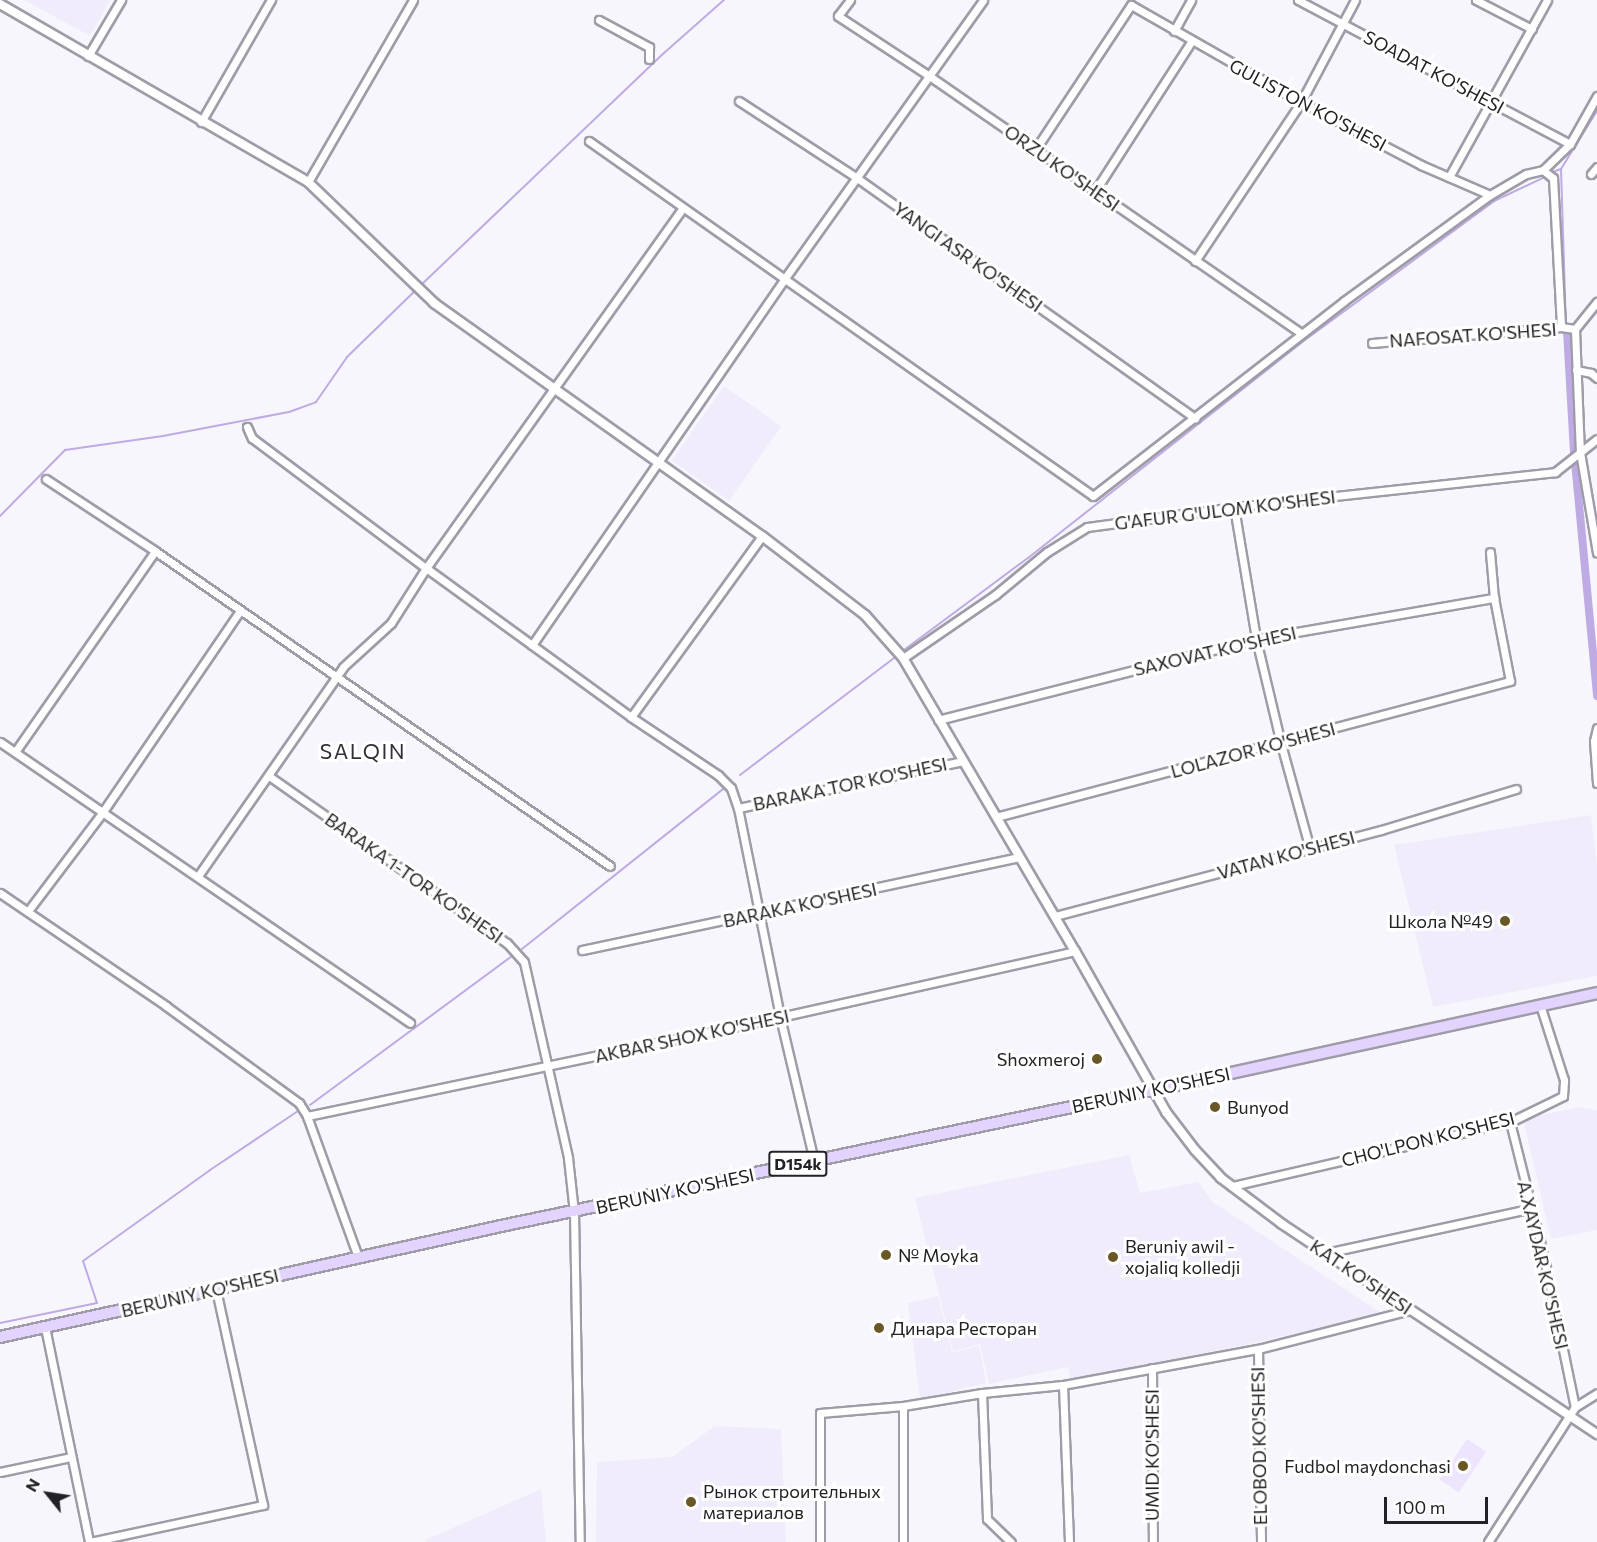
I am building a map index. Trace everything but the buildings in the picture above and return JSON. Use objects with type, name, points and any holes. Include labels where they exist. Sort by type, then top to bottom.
[{"type":"main road","name":"BERUNIY KO'SHESI","points":[[0,1337],[358,1257],[1153,1090],[1597,993]]},
{"type":"street","points":[[88,56],[121,0]]},
{"type":"street","points":[[201,122],[271,0]]},
{"type":"street","points":[[308,182],[413,0]]},
{"type":"street","name":"ORZU KO'SHESI","points":[[850,0],[838,16],[931,77],[1301,333]]},
{"type":"street","points":[[532,645],[785,278],[931,77],[983,0]]},
{"type":"street","points":[[1174,31],[1191,0]]},
{"type":"street","name":"SOADAT KO'SHESI","points":[[1298,0],[1570,144]]},
{"type":"street","points":[[1195,261],[1301,102],[1355,0]]},
{"type":"street","points":[[1476,0],[1532,29]]},
{"type":"street","points":[[1449,177],[1547,0]]},
{"type":"street","name":"KAT KO'SHESI","points":[[0,4],[308,182],[428,297],[762,536],[865,615],[903,658],[1018,857],[1055,916],[1166,1112],[1196,1150],[1232,1186],[1326,1253],[1597,1434]]},
{"type":"street","name":"GULISTON KO'SHESI","points":[[1035,150],[1131,5],[1191,42],[1301,102],[1449,177],[1490,195]]},
{"type":"street","points":[[599,20],[649,47],[649,59]]},
{"type":"street","points":[[1095,191],[1191,42]]},
{"type":"street","points":[[589,141],[1093,496],[1301,333],[1490,195],[1526,174],[1544,170],[1570,144],[1597,96]]},
{"type":"street","name":"YANGI ASR KO'SHESI","points":[[739,101],[857,178],[1195,418]]},
{"type":"street","points":[[1591,174],[1597,167]]},
{"type":"street","points":[[1544,170],[1553,178],[1561,327]]},
{"type":"street","points":[[198,876],[343,667],[391,623],[426,568],[683,208]]},
{"type":"street","name":"NAFOSAT KO'SHESI","points":[[1372,343],[1561,327],[1575,329],[1597,302]]},
{"type":"street","points":[[1575,329],[1580,452],[1597,553]]},
{"type":"street","points":[[1576,370],[1591,373],[1597,378]]},
{"type":"street","points":[[247,427],[252,438],[426,568],[631,717],[718,775],[731,788],[738,808],[780,1017],[814,1161]]},
{"type":"street","name":"G'AFUR G'ULOM KO'SHESI","points":[[903,658],[995,595],[1047,552],[1086,527],[1234,507],[1556,472],[1597,439]]},
{"type":"street","points":[[46,479],[155,551],[610,866]]},
{"type":"street","points":[[1234,507],[1256,639],[1281,744],[1310,849]]},
{"type":"street","points":[[631,717],[762,536]]},
{"type":"street","points":[[15,752],[155,551]]},
{"type":"street","points":[[1490,552],[1494,598]]},
{"type":"street","name":"SAXOVAT KO'SHESI","points":[[938,720],[1256,639],[1494,598]]},
{"type":"street","name":"LOLAZOR KO'SHESI","points":[[996,817],[1281,744],[1510,681],[1494,598]]},
{"type":"street","points":[[28,911],[102,813],[240,611]]},
{"type":"street","points":[[1597,728],[1594,741],[1597,783]]},
{"type":"street","points":[[0,742],[410,1023]]},
{"type":"street","name":"BARAKA TOR KO'SHESI","points":[[738,808],[962,761]]},
{"type":"street","name":"BARAKA 1-TOR KO'SHESI","points":[[269,776],[507,943],[524,962],[568,1158],[574,1212],[580,1542]]},
{"type":"street","name":"VATAN KO'SHESI","points":[[1055,916],[1310,849],[1516,789]]},
{"type":"street","name":"BARAKA KO'SHESI","points":[[582,950],[760,914],[1018,857]]},
{"type":"street","points":[[0,892],[176,1012],[299,1103],[307,1116],[358,1257]]},
{"type":"street","name":"AKBAR SHOX KO'SHESI","points":[[307,1116],[780,1017],[1075,951]]},
{"type":"street","name":"CHO'LPON KO'SHESI","points":[[1232,1186],[1510,1122],[1563,1096],[1564,1080],[1540,1005]]},
{"type":"street","name":"A.XAYDAR KO'SHESI","points":[[1510,1122],[1532,1208],[1575,1407]]},
{"type":"street","points":[[1326,1253],[1532,1208]]},
{"type":"street","points":[[45,1327],[71,1457],[93,1542],[263,1505],[216,1289]]},
{"type":"street","points":[[820,1542],[820,1413],[903,1406],[982,1393],[1063,1385],[1258,1349],[1410,1310]]},
{"type":"street","name":"ELOBOD KO'SHESI","points":[[1258,1349],[1261,1542]]},
{"type":"street","name":"UMID KO'SHESI","points":[[1152,1368],[1153,1542]]},
{"type":"street","points":[[1063,1385],[1069,1542]]},
{"type":"street","points":[[982,1393],[987,1519],[1011,1542]]},
{"type":"street","points":[[1488,1542],[1575,1407],[1597,1393]]},
{"type":"street","points":[[903,1406],[903,1542]]},
{"type":"street","points":[[0,1472],[71,1457]]},
{"type":"shaded area","points":[[24,0],[110,0],[90,36]]},
{"type":"shaded area","points":[[724,386],[781,426],[729,501],[672,461]]},
{"type":"shaded area","name":"Школа №49","points":[[1591,815],[1597,866],[1597,976],[1433,1007],[1394,845]]},
{"type":"shaded area","points":[[1579,1107],[1597,1110],[1597,1230],[1551,1239],[1523,1119]]},
{"type":"shaded area","name":"Beruniy awil - xojaliq kolledji","points":[[1129,1155],[1140,1193],[1198,1182],[1213,1202],[1381,1313],[1250,1344],[1071,1379],[1068,1367],[989,1384],[980,1344],[953,1351],[915,1198]]},
{"type":"shaded area","points":[[938,1296],[952,1352],[979,1346],[986,1383],[920,1399],[908,1303]]},
{"type":"shaded area","name":"Рынок строительных материалов","points":[[715,1426],[781,1429],[786,1542],[596,1542],[597,1462],[672,1457]]},
{"type":"shaded area","name":"Fudbol maydonchasi","points":[[1467,1439],[1486,1452],[1459,1492],[1440,1480]]},
{"type":"shaded area","points":[[541,1489],[546,1542],[426,1542],[425,1540]]},
{"type":"waterway","points":[[420,286],[664,53],[724,0]]},
{"type":"waterway","points":[[1553,172],[1561,169],[1597,111]]},
{"type":"waterway","points":[[1561,169],[1566,324]]},
{"type":"waterway","points":[[904,650],[1028,558],[1305,340],[1494,201],[1545,177]]},
{"type":"waterway","points":[[0,516],[65,450],[163,436],[289,412],[316,402],[347,357],[416,290]]},
{"type":"waterway","points":[[1567,331],[1574,453]]},
{"type":"waterway","points":[[1575,462],[1597,696]]},
{"type":"waterway","points":[[740,775],[894,658]]},
{"type":"waterway","points":[[522,949],[727,786]]},
{"type":"waterway","points":[[310,1105],[512,956]]},
{"type":"waterway","points":[[0,1323],[97,1303],[83,1261],[210,1170],[298,1111]]},
{"type":"place","name":"Школа №49","points":[[1505,921]]},
{"type":"place","name":"Shoxmeroj","points":[[1097,1059]]},
{"type":"place","name":"Bunyod","points":[[1215,1107]]},
{"type":"place","name":"№ Moyka","points":[[886,1255]]},
{"type":"place","name":"Beruniy awil - xojaliq kolledji","points":[[1113,1257]]},
{"type":"place","name":"Динара Ресторан","points":[[879,1328]]},
{"type":"place","name":"Fudbol maydonchasi","points":[[1463,1466]]},
{"type":"place","name":"Рынок строительных материалов","points":[[691,1502]]},
{"type":"district","name":"SALQIN","points":[[363,751]]}]
